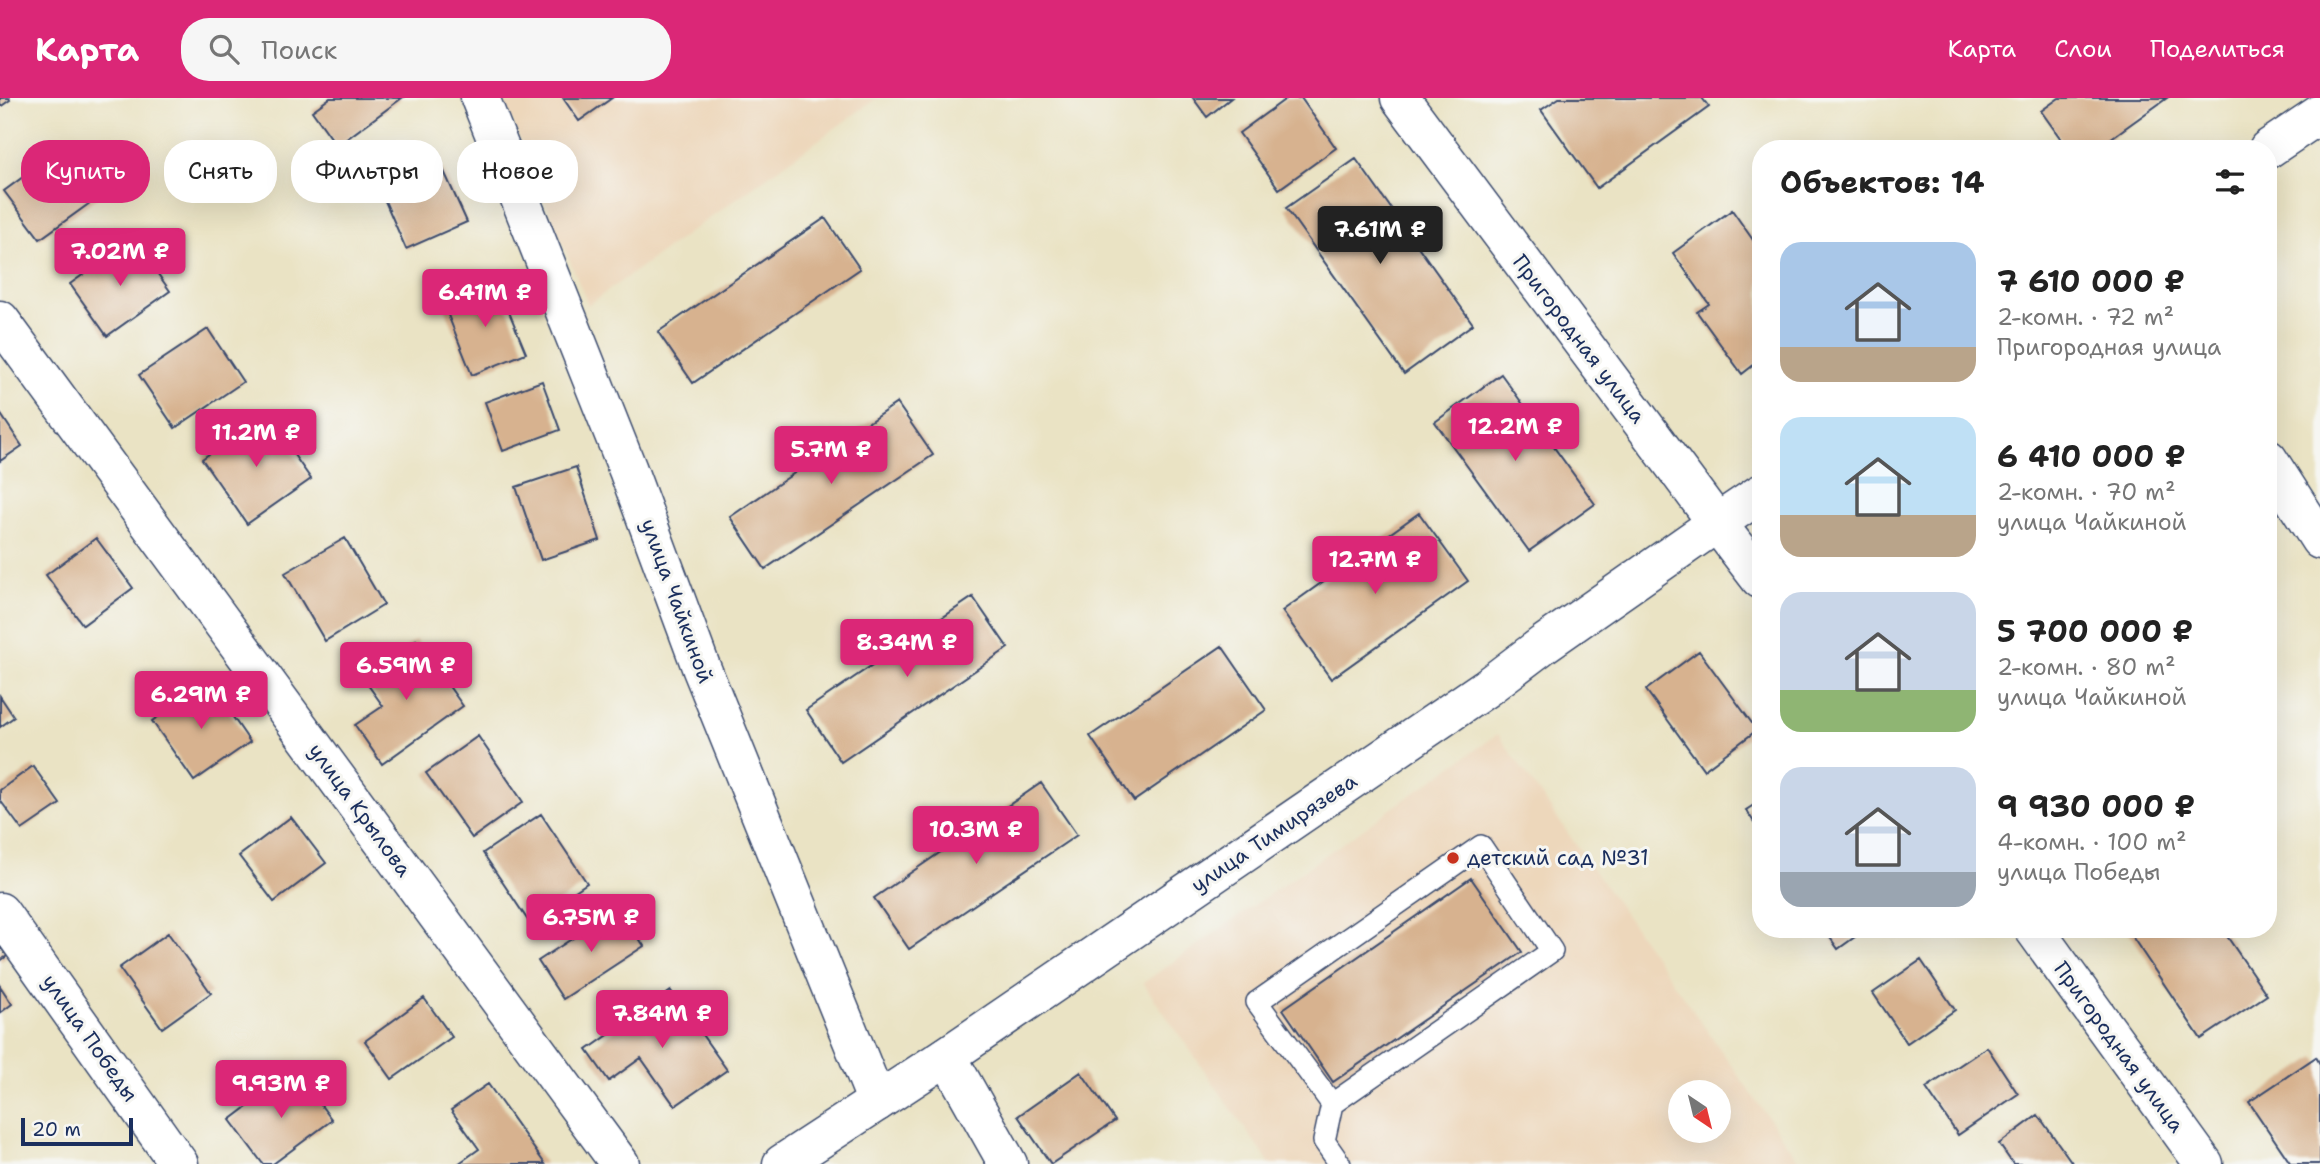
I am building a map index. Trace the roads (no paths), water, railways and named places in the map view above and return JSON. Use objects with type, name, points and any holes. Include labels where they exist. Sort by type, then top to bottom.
[{"type":"street","name":"улица Чайкиной","points":[[480,98],[628,470],[701,667],[877,1102]]},
{"type":"street","name":"Пригородная улица","points":[[1400,98],[1752,569]]},
{"type":"street","points":[[2277,143],[2320,114]]},
{"type":"street","name":"улица Крылова","points":[[0,320],[620,1164]]},
{"type":"street","points":[[2277,473],[2320,540]]},
{"type":"street","name":"улица Тимирязева","points":[[782,1164],[947,1056],[1486,688],[1544,644],[1752,499]]},
{"type":"street","name":"улица Победы","points":[[0,912],[180,1164]]},
{"type":"street","name":"Пригородная улица","points":[[2041,938],[2204,1164]]},
{"type":"street","points":[[947,1056],[1008,1164]]},
{"type":"lane","points":[[1332,1104],[1257,1002],[1481,846],[1552,951],[1332,1104],[1324,1141],[1340,1164]]},
{"type":"place","name":"детский сад №31","points":[[1453,858]]}]
